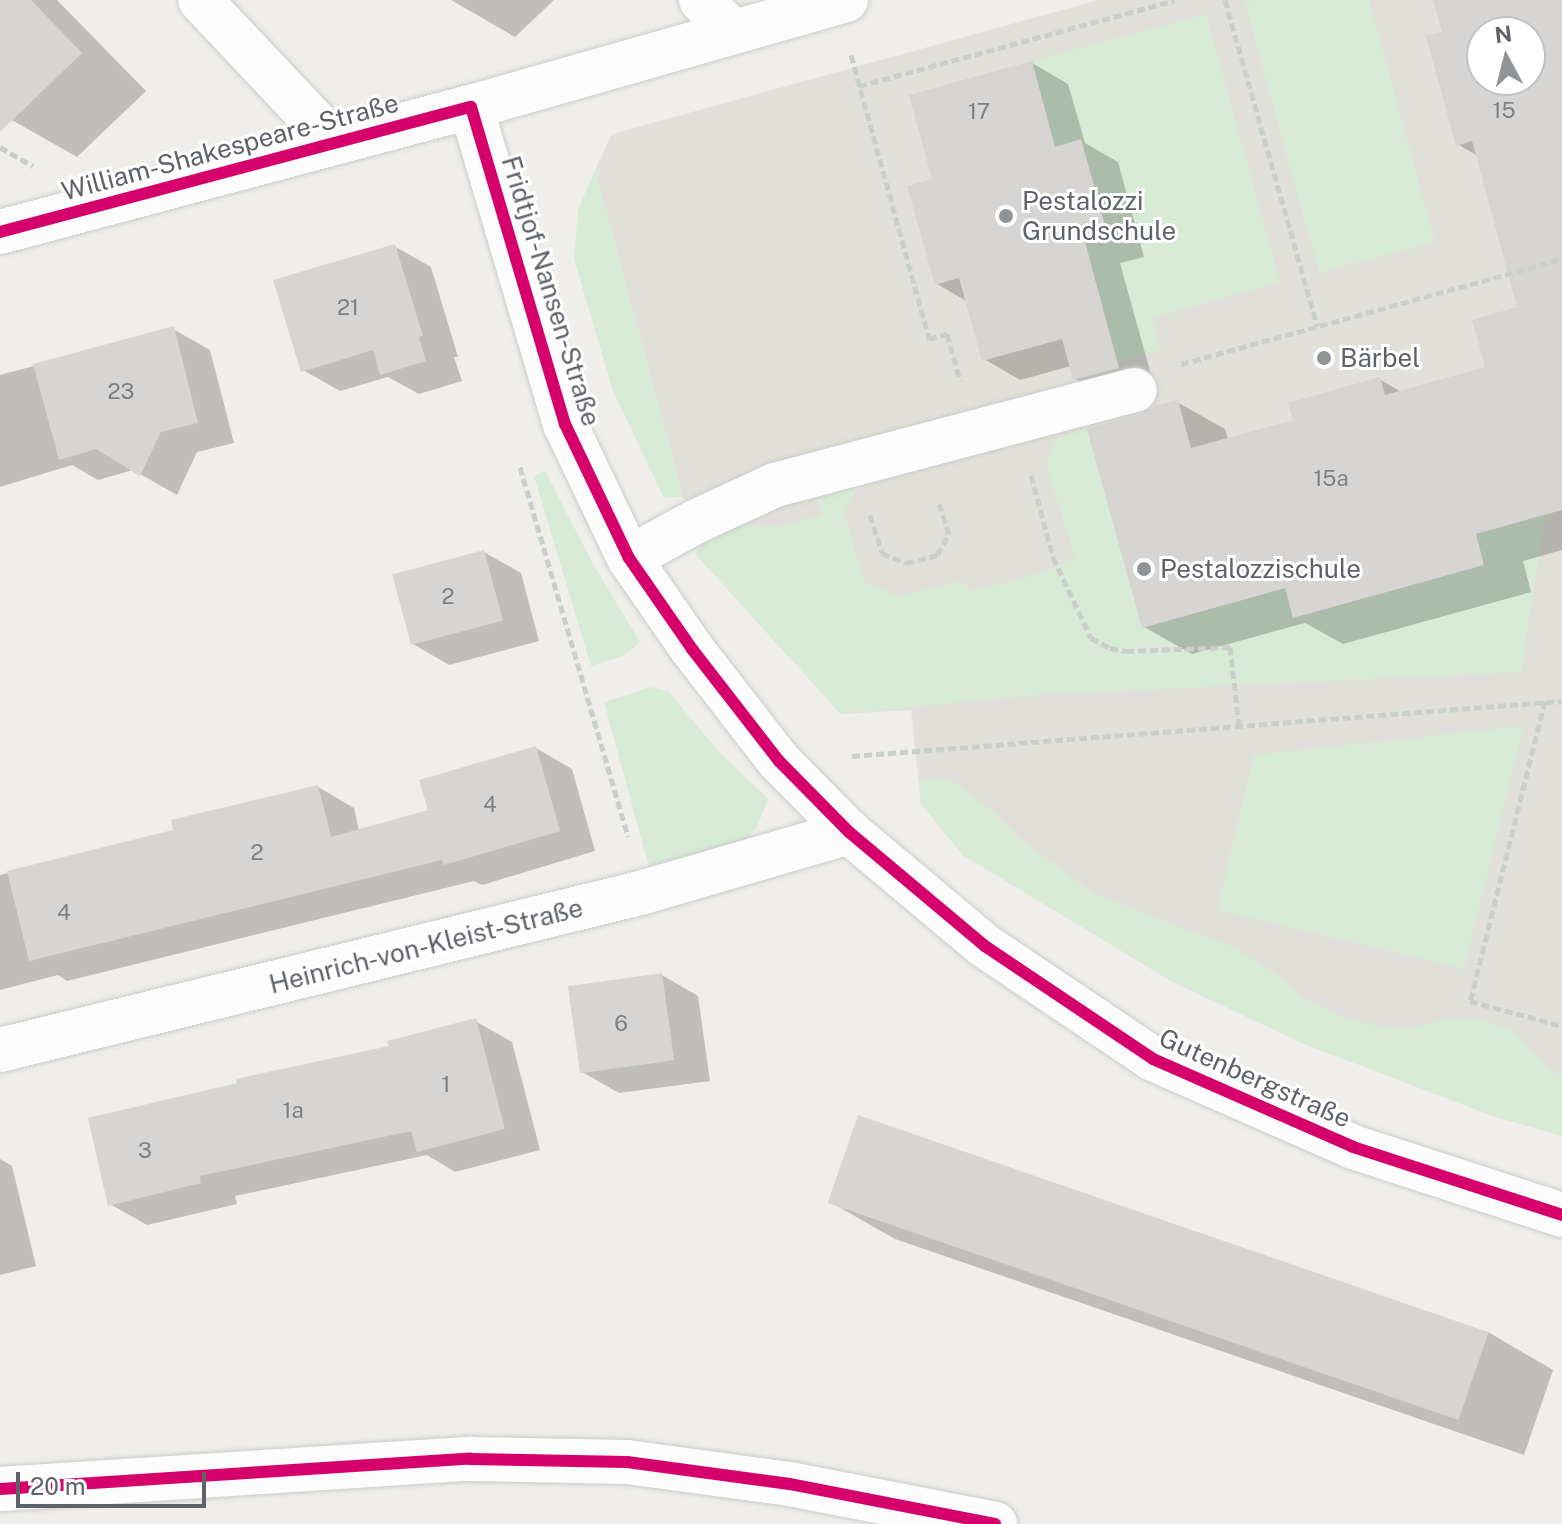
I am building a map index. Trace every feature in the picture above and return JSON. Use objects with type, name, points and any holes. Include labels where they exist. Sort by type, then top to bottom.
[{"type":"street","name":"William-Shakespeare-Straße","points":[[200,0],[333,141]]},
{"type":"street","points":[[701,0],[733,32]]},
{"type":"street","name":"William-Shakespeare-Straße","points":[[0,232],[333,141],[471,107],[842,1]]},
{"type":"street","name":"Fridtjof-Nansen-Straße","points":[[471,107],[565,424],[629,558],[692,649],[779,761],[849,832]]},
{"type":"street","points":[[629,558],[697,521],[775,485],[1135,390]]},
{"type":"street","name":"Heinrich-von-Kleist-Straße","points":[[0,1050],[644,892],[849,832]]},
{"type":"street","name":"Gutenbergstraße","points":[[849,832],[985,946],[1153,1059],[1353,1147],[1562,1215]]},
{"type":"street","points":[[0,1489],[470,1459],[627,1462],[790,1484],[995,1524]]},
{"type":"path","points":[[859,86],[1175,0]]},
{"type":"path","points":[[1225,0],[1317,326]]},
{"type":"path","points":[[842,1],[859,86],[929,339],[947,334],[960,380]]},
{"type":"path","points":[[0,147],[33,165]]},
{"type":"path","points":[[1135,390],[1132,377],[1562,259]]},
{"type":"path","points":[[565,424],[512,439],[644,892]]},
{"type":"path","points":[[1017,475],[1030,471],[1053,557],[1091,638],[1110,648],[1126,651],[1230,647],[1239,725]]},
{"type":"path","points":[[925,492],[937,497],[951,494]]},
{"type":"path","points":[[875,506],[870,514],[882,553],[906,563],[937,555],[949,534],[937,497]]},
{"type":"path","points":[[1545,701],[1470,1001],[1562,1026]]},
{"type":"path","points":[[779,761],[1562,701]]},
{"type":"shaded area","name":"Pestalozzischule","points":[[1099,0],[1562,0],[1562,1136],[1493,1116],[1302,1043],[1171,981],[963,855],[921,804],[911,710],[841,714],[753,617],[683,497],[595,170],[612,134]]},
{"type":"green space","points":[[1255,0],[1369,0],[1435,242],[1319,273],[1245,3]]},
{"type":"green space","points":[[1206,14],[1280,282],[1152,318],[1161,350],[1116,362],[1118,372],[1106,375],[1093,330],[1108,325],[1085,242],[1108,236],[1082,140],[1055,147],[1032,61]]},
{"type":"green space","points":[[595,170],[683,497],[664,498],[613,391],[574,259],[578,210]]},
{"type":"green space","points":[[1086,425],[1142,628],[1285,588],[1294,618],[1484,565],[1476,534],[1545,515],[1521,672],[1037,695],[841,714],[695,554],[714,525],[780,526],[822,516],[815,491],[924,468],[856,490],[844,512],[864,582],[898,596],[961,581],[973,591],[1042,573],[1075,557],[1046,466],[1056,439]]},
{"type":"green space","points":[[545,471],[592,562],[640,642],[623,656],[591,666],[534,476]]},
{"type":"green space","points":[[651,687],[669,692],[718,751],[768,799],[757,827],[741,845],[649,867],[604,702]]},
{"type":"green space","points":[[1524,726],[1464,969],[1217,910],[1254,755]]},
{"type":"green space","points":[[950,779],[992,810],[1021,840],[1095,894],[1233,947],[1272,971],[1303,997],[1338,1015],[1372,1025],[1408,1028],[1446,1020],[1483,1020],[1512,1030],[1550,1069],[1562,1076],[1562,1136],[1493,1116],[1302,1043],[1171,981],[963,855],[921,804],[919,780]]},
{"type":"building","points":[[0,0],[31,0],[82,53],[0,132]]},
{"type":"building","points":[[1433,0],[1562,0],[1562,510],[1476,534],[1484,565],[1293,618],[1285,588],[1142,628],[1087,429],[1178,400],[1191,448],[1293,420],[1288,403],[1380,377],[1385,395],[1485,367],[1472,320],[1517,307],[1472,141],[1456,146],[1426,36],[1442,32]]},
{"type":"building","points":[[1032,61],[1055,147],[1081,139],[1108,236],[1085,242],[1119,368],[1073,380],[1062,339],[982,361],[959,278],[935,285],[907,186],[932,179],[909,95]]},
{"type":"building","points":[[395,244],[423,336],[419,337],[426,361],[380,375],[373,350],[301,372],[273,280]]},
{"type":"building","points":[[174,326],[198,423],[161,432],[140,476],[96,449],[59,460],[33,364]]},
{"type":"building","points":[[484,550],[503,621],[411,645],[392,575]]},
{"type":"building","points":[[536,746],[560,831],[444,865],[442,860],[29,961],[7,871],[173,830],[171,820],[318,785],[331,837],[428,810],[419,780]]},
{"type":"building","points":[[662,973],[674,1060],[580,1073],[568,986]]},
{"type":"building","points":[[476,1018],[505,1129],[417,1152],[411,1131],[200,1176],[201,1183],[108,1206],[88,1118],[237,1083],[236,1079],[389,1046],[387,1041]]},
{"type":"building","points":[[858,1115],[1489,1332],[1458,1420],[828,1203]]},
{"type":"cycle path","points":[[0,232],[471,107],[565,424],[629,558],[692,649],[779,761],[849,832],[985,946],[1153,1059],[1353,1147],[1562,1215]]},
{"type":"cycle path","points":[[0,1489],[470,1459],[627,1462],[790,1484],[995,1524]]},
{"type":"place","name":"Pestalozzi Grundschule","points":[[1006,216]]},
{"type":"place","name":"Bärbel","points":[[1324,358]]},
{"type":"place","name":"Pestalozzischule","points":[[1144,569]]}]
